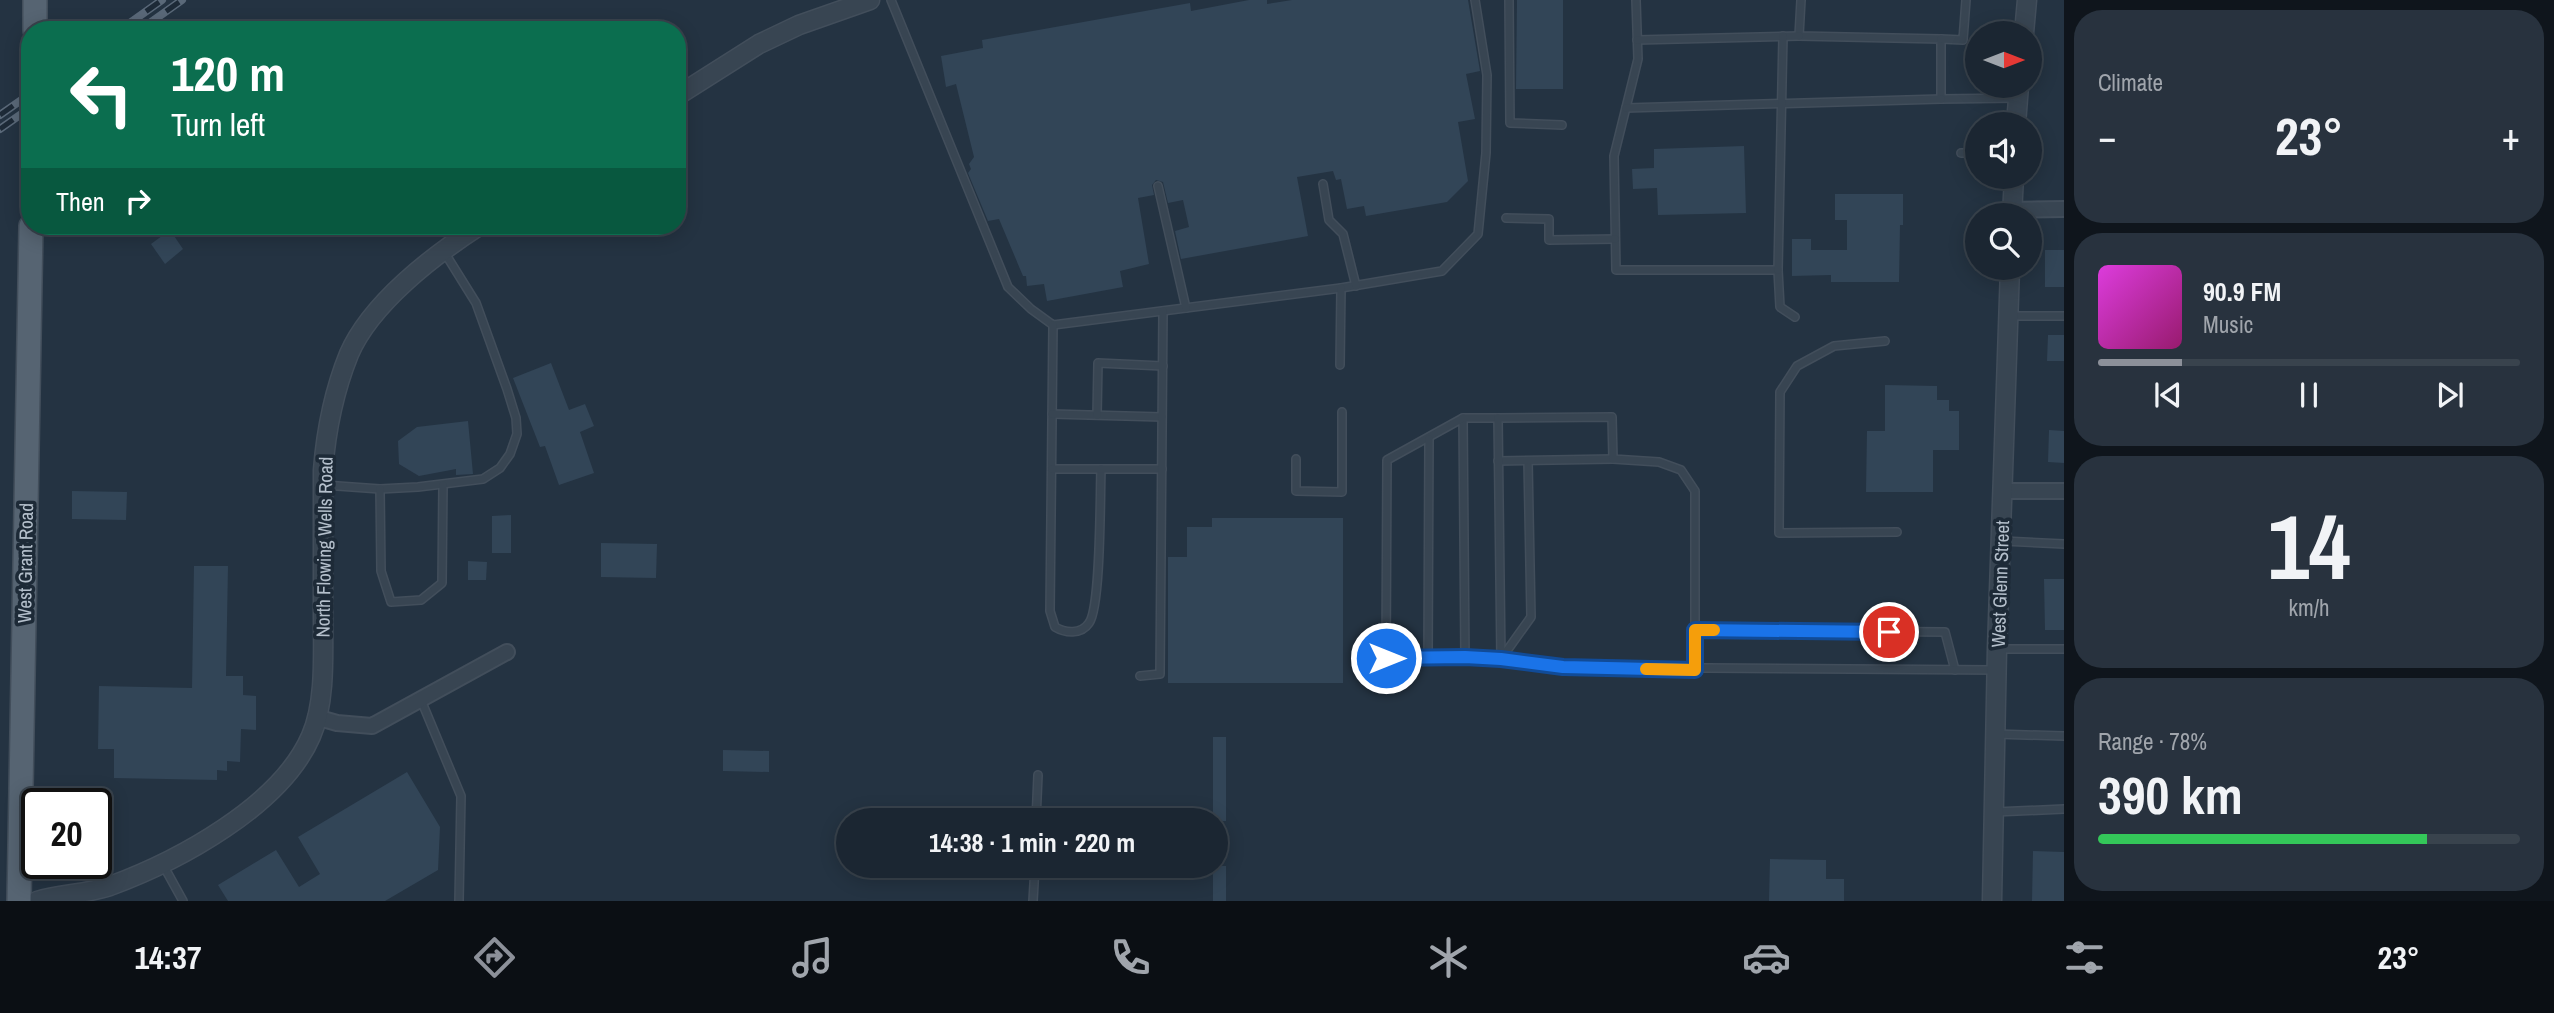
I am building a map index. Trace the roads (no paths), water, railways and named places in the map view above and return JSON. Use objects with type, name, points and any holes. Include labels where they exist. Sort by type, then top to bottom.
[{"type":"main road","points":[[35,0],[35,21]]},
{"type":"main road","name":"West Grant Road","points":[[19,901],[31,235]]},
{"type":"street","points":[[686,90],[779,34],[870,0]]},
{"type":"street","points":[[2025,21],[2027,0]]},
{"type":"street","points":[[2042,210],[2064,209]]},
{"type":"street","name":"North Flowing Wells Road","points":[[37,901],[54,896],[88,896],[195,846],[236,820],[276,788],[295,766],[312,735],[323,659],[323,485],[326,440],[337,391],[350,352],[372,320],[401,285],[443,249],[465,235]]},
{"type":"street","name":"West Glenn Street","points":[[1992,901],[1996,670],[2010,280]]},
{"type":"street","points":[[2004,491],[2064,491]]},
{"type":"street","points":[[316,717],[337,723],[372,726],[507,652]]},
{"type":"lane","points":[[891,0],[1008,287],[1053,325],[1356,286],[1442,271],[1478,234],[1486,153],[1487,75],[1475,0]]},
{"type":"lane","points":[[1509,0],[1510,123],[1562,125]]},
{"type":"lane","points":[[1636,0],[1638,59],[1614,156],[1616,271],[1778,270]]},
{"type":"lane","points":[[1799,36],[1801,0]]},
{"type":"lane","points":[[1637,40],[1783,36],[1963,40],[1966,0]]},
{"type":"lane","points":[[1783,36],[1778,270],[1780,307],[1795,317]]},
{"type":"lane","points":[[1941,38],[1941,99]]},
{"type":"lane","points":[[1626,108],[1965,97]]},
{"type":"lane","points":[[1323,184],[1329,220],[1343,234],[1356,286]]},
{"type":"lane","points":[[1158,186],[1185,308]]},
{"type":"lane","points":[[1506,218],[1549,219],[1549,240],[1615,239]]},
{"type":"lane","points":[[323,485],[380,489],[443,485],[483,479],[500,468],[510,454],[517,434],[516,418],[476,303],[443,249]]},
{"type":"lane","points":[[1340,365],[1341,288]]},
{"type":"lane","points":[[1140,676],[1160,674],[1163,311]]},
{"type":"lane","points":[[2009,316],[2064,316]]},
{"type":"lane","points":[[1053,325],[1050,611],[1055,626],[1063,632],[1077,632],[1089,624],[1096,601],[1101,470]]},
{"type":"lane","points":[[1885,341],[1835,346],[1797,366],[1780,392],[1779,533],[1897,532]]},
{"type":"lane","points":[[1097,415],[1098,363],[1163,366]]},
{"type":"lane","points":[[1296,459],[1296,491],[1342,492],[1342,412]]},
{"type":"lane","points":[[1052,414],[1162,417]]},
{"type":"lane","points":[[1612,459],[1612,417],[1464,418],[1387,460],[1386,658],[1465,657],[1563,667],[1695,670],[1996,670]]},
{"type":"lane","points":[[1464,418],[1465,657]]},
{"type":"lane","points":[[1498,418],[1501,659]]},
{"type":"lane","points":[[1428,658],[1429,439]]},
{"type":"lane","points":[[1498,461],[1612,459],[1659,462],[1681,470],[1695,491],[1695,670]]},
{"type":"lane","points":[[1501,659],[1531,617],[1528,461]]},
{"type":"lane","points":[[1052,470],[1162,470]]},
{"type":"lane","points":[[380,489],[381,571],[391,602],[421,600],[442,583],[443,485]]},
{"type":"lane","points":[[2002,541],[2064,544]]},
{"type":"lane","points":[[1695,630],[1945,632],[1955,670]]},
{"type":"lane","points":[[1997,649],[2064,649]]},
{"type":"lane","points":[[421,699],[461,796],[459,901]]},
{"type":"lane","points":[[1995,734],[2064,736]]},
{"type":"lane","points":[[1037,808],[1038,775]]},
{"type":"lane","points":[[1992,812],[2064,809]]},
{"type":"lane","points":[[162,862],[183,901]]},
{"type":"lane","points":[[1033,901],[1034,878]]},
{"type":"railway","points":[[133,21],[162,0]]},
{"type":"railway","points":[[153,21],[182,0]]},
{"type":"railway","points":[[0,115],[21,100]]},
{"type":"railway","points":[[0,129],[21,114]]}]
